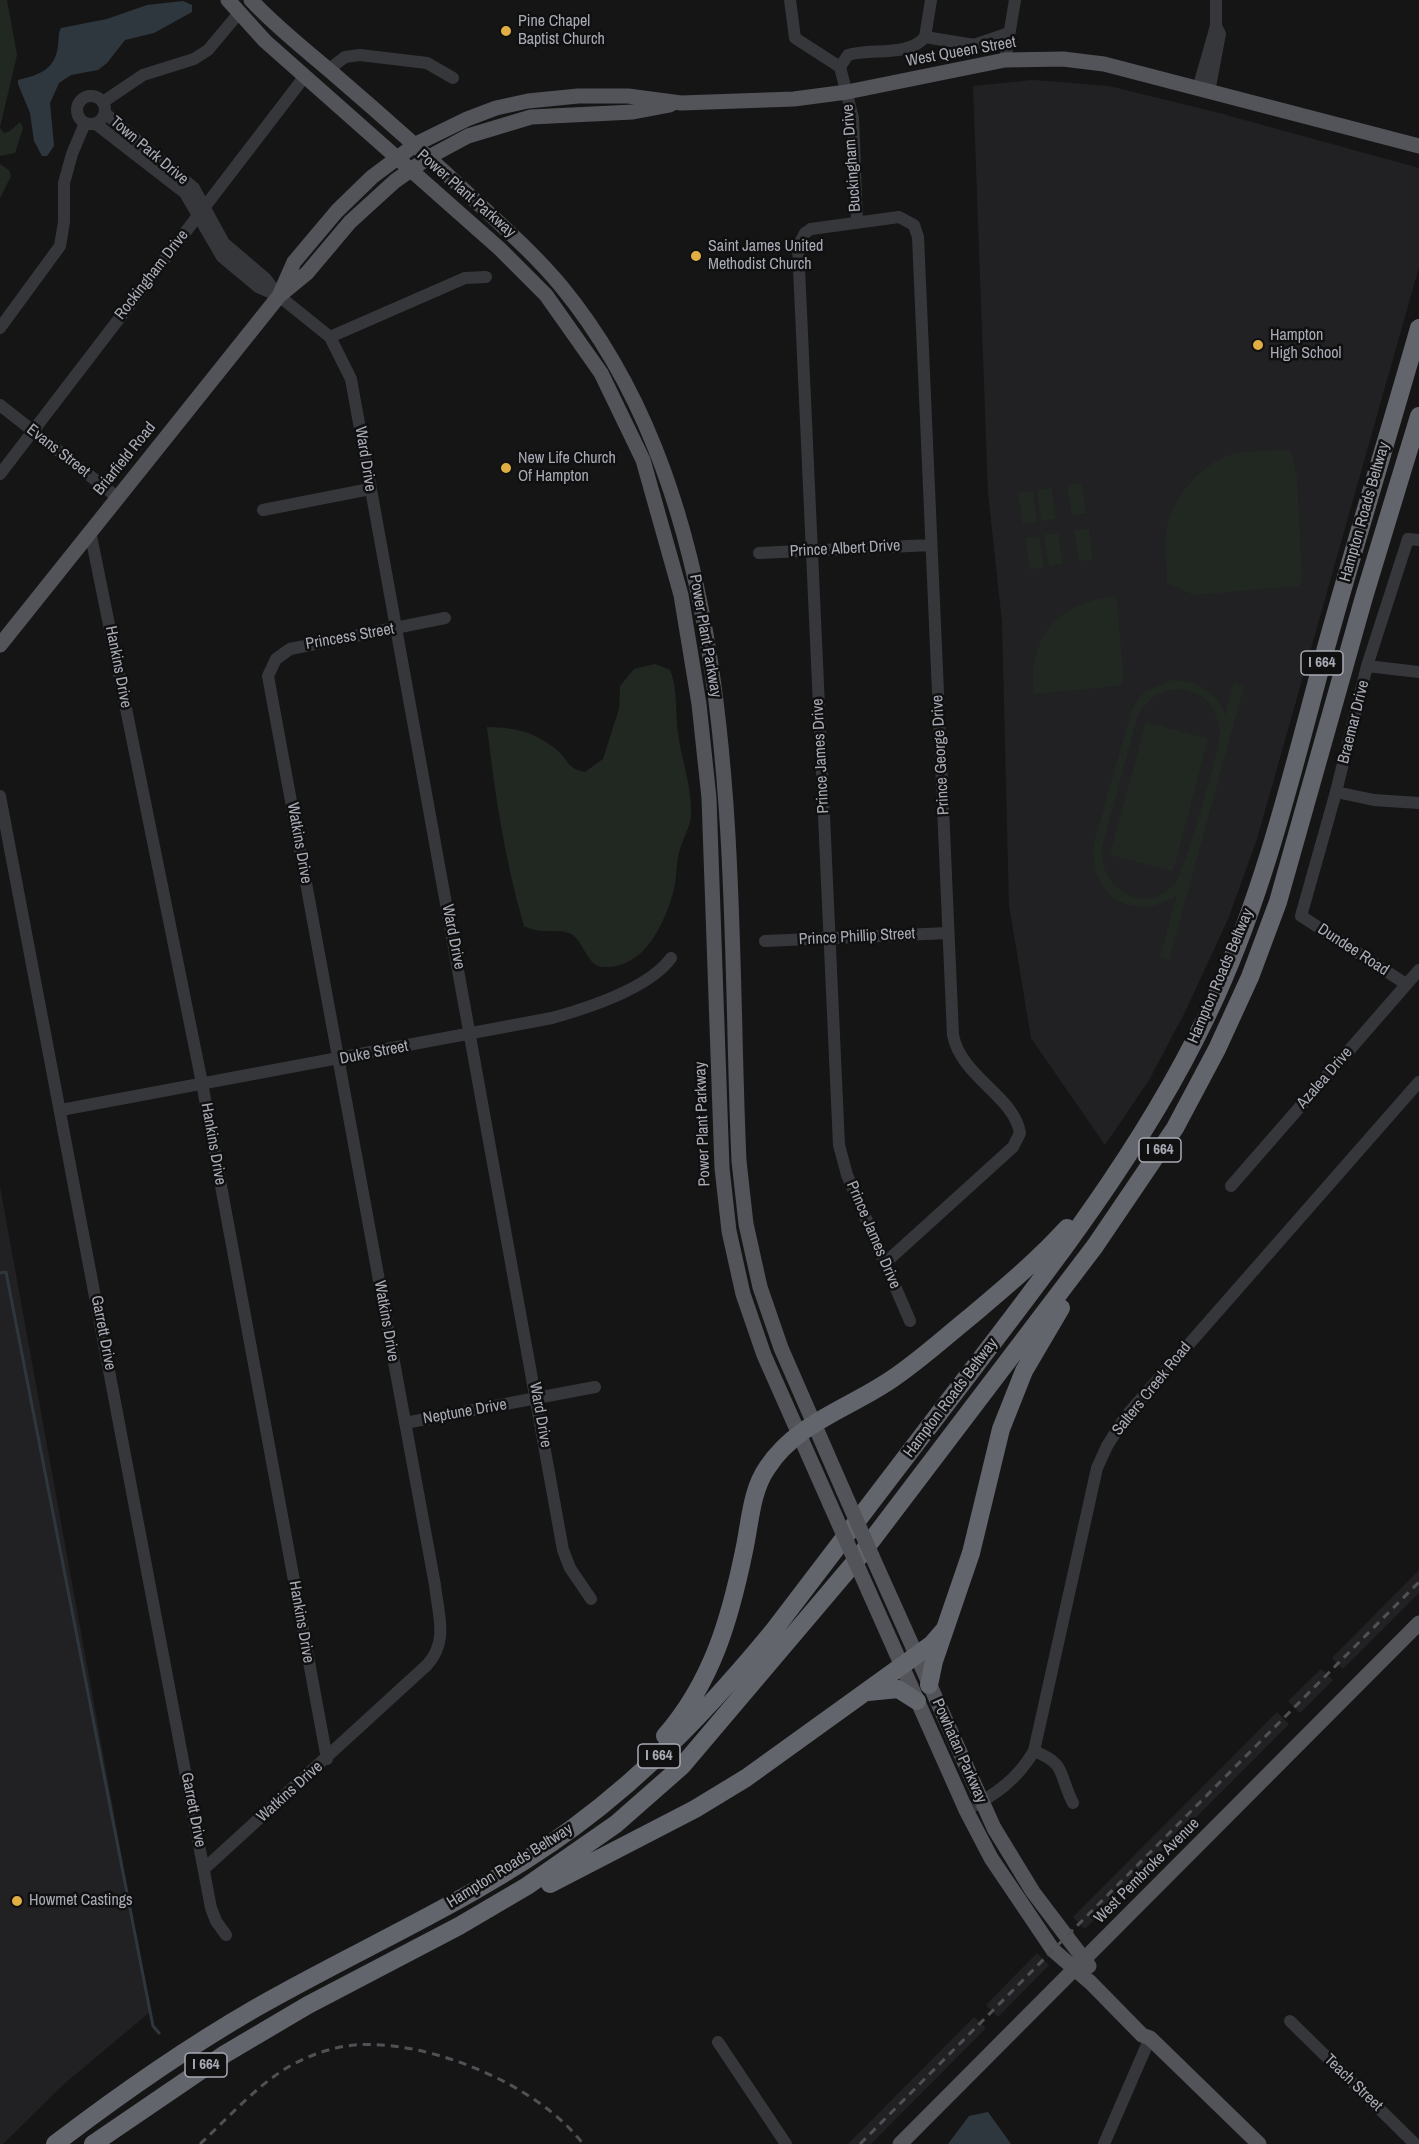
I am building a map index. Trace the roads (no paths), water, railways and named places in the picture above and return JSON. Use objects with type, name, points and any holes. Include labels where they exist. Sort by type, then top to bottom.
[{"type":"highway","name":"Hampton Roads Beltway","points":[[55,2144],[149,2076],[219,2030],[475,1890],[539,1852],[606,1803],[681,1735],[738,1674],[815,1577],[1106,1193],[1161,1105],[1197,1037],[1229,965],[1258,890],[1419,328]]},
{"type":"highway","name":"Hampton Roads Beltway","points":[[93,2144],[184,2079],[266,2029],[459,1926],[577,1853],[616,1824],[682,1766],[860,1557],[1095,1246],[1175,1128],[1217,1049],[1250,977],[1278,902],[1364,597],[1419,416]]},
{"type":"highway","points":[[606,1803],[677,1723],[702,1683],[729,1618],[759,1482],[767,1467],[814,1423],[867,1395],[911,1365],[1015,1279],[1051,1246],[1083,1209],[1106,1193]]},
{"type":"highway","points":[[929,1685],[971,1553],[1001,1429],[1012,1399],[1034,1352],[1081,1280],[1095,1246]]},
{"type":"highway","points":[[459,1926],[553,1882],[695,1809],[746,1778],[866,1693],[940,1637],[945,1629]]},
{"type":"highway","points":[[866,1693],[883,1689],[898,1689],[917,1701]]},
{"type":"main road","name":"Power Plant Parkway","points":[[228,0],[238,13],[305,76],[525,271],[566,320],[617,401],[652,488],[690,641],[708,787],[722,1168],[729,1231],[753,1324],[799,1435]]},
{"type":"main road","name":"Power Plant Parkway","points":[[251,0],[328,70],[416,144],[539,261],[560,285],[599,338],[645,422],[677,512],[704,624],[723,765],[739,1161],[746,1224],[770,1317],[814,1423]]},
{"type":"main road","name":"West Queen Street","points":[[409,170],[468,136],[523,119],[562,114],[633,112],[681,103],[795,99],[847,92],[1005,60],[1046,58],[1086,61],[1419,146]]},
{"type":"main road","name":"West Queen Street","points":[[416,144],[467,118],[528,101],[563,97],[628,96],[681,103]]},
{"type":"main road","name":"Briarfield Road","points":[[279,296],[294,262],[326,222],[360,188],[416,144]]},
{"type":"main road","name":"Briarfield Road","points":[[0,645],[279,296],[307,273],[362,209],[409,170]]},
{"type":"main road","name":"Powhatan Parkway","points":[[814,1423],[881,1576],[908,1660],[917,1701],[966,1810],[1016,1897],[1053,1950],[1078,1964]]},
{"type":"main road","name":"Powhatan Parkway","points":[[799,1435],[869,1592],[908,1660],[929,1685],[981,1802],[1012,1859],[1078,1964],[1142,2035],[1150,2038],[1259,2144]]},
{"type":"main road","name":"West Pembroke Avenue","points":[[900,2144],[1419,1623]]},
{"type":"street","points":[[790,0],[795,38],[840,67],[848,55],[909,47],[925,37],[974,45],[1009,33]]},
{"type":"street","points":[[925,37],[930,0]]},
{"type":"street","points":[[1005,60],[1015,0]]},
{"type":"street","points":[[1203,90],[1220,34],[1216,26],[1216,0]]},
{"type":"street","points":[[0,328],[60,246],[64,229],[64,183],[72,154],[91,123],[104,108],[143,75],[194,59],[208,50],[238,13]]},
{"type":"street","points":[[328,70],[345,57],[360,55],[427,63],[453,78]]},
{"type":"street","name":"Buckingham Drive","points":[[840,67],[853,118],[857,223]]},
{"type":"street","name":"Rockingham Drive","points":[[0,474],[305,76]]},
{"type":"street","points":[[91,123],[78,117],[79,103],[90,96],[104,108]]},
{"type":"street","name":"Town Park Drive","points":[[104,108],[184,179],[199,196],[201,211]]},
{"type":"street","name":"Town Park Drive","points":[[91,123],[185,193],[224,243],[265,278],[279,296]]},
{"type":"street","name":"Prince George Drive","points":[[857,223],[899,217],[910,221],[916,230],[954,1043],[963,1060],[1014,1116],[1020,1133],[1012,1147],[885,1263]]},
{"type":"street","name":"Prince James Drive","points":[[857,223],[811,229],[805,233],[798,246],[829,938],[840,1156],[910,1321]]},
{"type":"street","points":[[330,336],[465,278],[486,277]]},
{"type":"street","name":"Ward Drive","points":[[279,296],[330,336],[351,380],[563,1550],[570,1568],[591,1599]]},
{"type":"street","name":"Evans Street","points":[[0,405],[117,497]]},
{"type":"street","points":[[263,510],[370,489]]},
{"type":"street","name":"Hankins Drive","points":[[90,531],[202,1083],[327,1759]]},
{"type":"street","name":"Braemar Drive","points":[[1301,916],[1336,792],[1367,666],[1408,539],[1419,540]]},
{"type":"street","name":"Prince Albert Drive","points":[[759,553],[932,544]]},
{"type":"street","name":"Princess Street","points":[[268,676],[276,658],[290,649],[445,618]]},
{"type":"street","points":[[1367,666],[1419,672]]},
{"type":"street","name":"Watkins Drive","points":[[204,1869],[327,1759],[438,1653],[441,1639],[435,1585],[268,676]]},
{"type":"street","points":[[1336,792],[1374,800],[1419,803]]},
{"type":"street","name":"Garrett Drive","points":[[0,796],[213,1915],[226,1935]]},
{"type":"street","name":"Dundee Road","points":[[1301,916],[1406,984]]},
{"type":"street","name":"Prince Phillip Street","points":[[765,941],[948,933]]},
{"type":"street","name":"Duke Street","points":[[61,1110],[552,1018],[587,1008],[656,974],[671,958]]},
{"type":"street","name":"Azalea Drive","points":[[1231,1186],[1419,970]]},
{"type":"street","name":"Salters Creek Road","points":[[966,1810],[1017,1778],[1034,1751],[1097,1468],[1107,1446],[1126,1416],[1419,1082]]},
{"type":"street","name":"Neptune Drive","points":[[405,1423],[595,1387]]},
{"type":"street","points":[[1034,1751],[1053,1759],[1059,1765],[1073,1803]]},
{"type":"street","name":"Teach Street","points":[[1290,2021],[1415,2144]]},
{"type":"street","points":[[1104,2144],[1150,2038]]},
{"type":"street","points":[[718,2042],[786,2144]]},
{"type":"waterway","points":[[0,1273],[6,1272],[153,2026],[159,2033]]},
{"type":"railway","points":[[860,2144],[1419,1582]]},
{"type":"railway","points":[[200,2144],[254,2092],[290,2066],[313,2055],[355,2045],[384,2045],[415,2050],[448,2058],[480,2070],[511,2085],[539,2103],[564,2123],[583,2144]]},
{"type":"place","name":"Pine Chapel Baptist Church","points":[[506,31]]},
{"type":"place","name":"Saint James United Methodist Church","points":[[696,256]]},
{"type":"place","name":"Hampton High School","points":[[1258,345]]},
{"type":"place","name":"New Life Church Of Hampton","points":[[506,468]]},
{"type":"place","name":"Howmet Castings","points":[[17,1901]]}]
